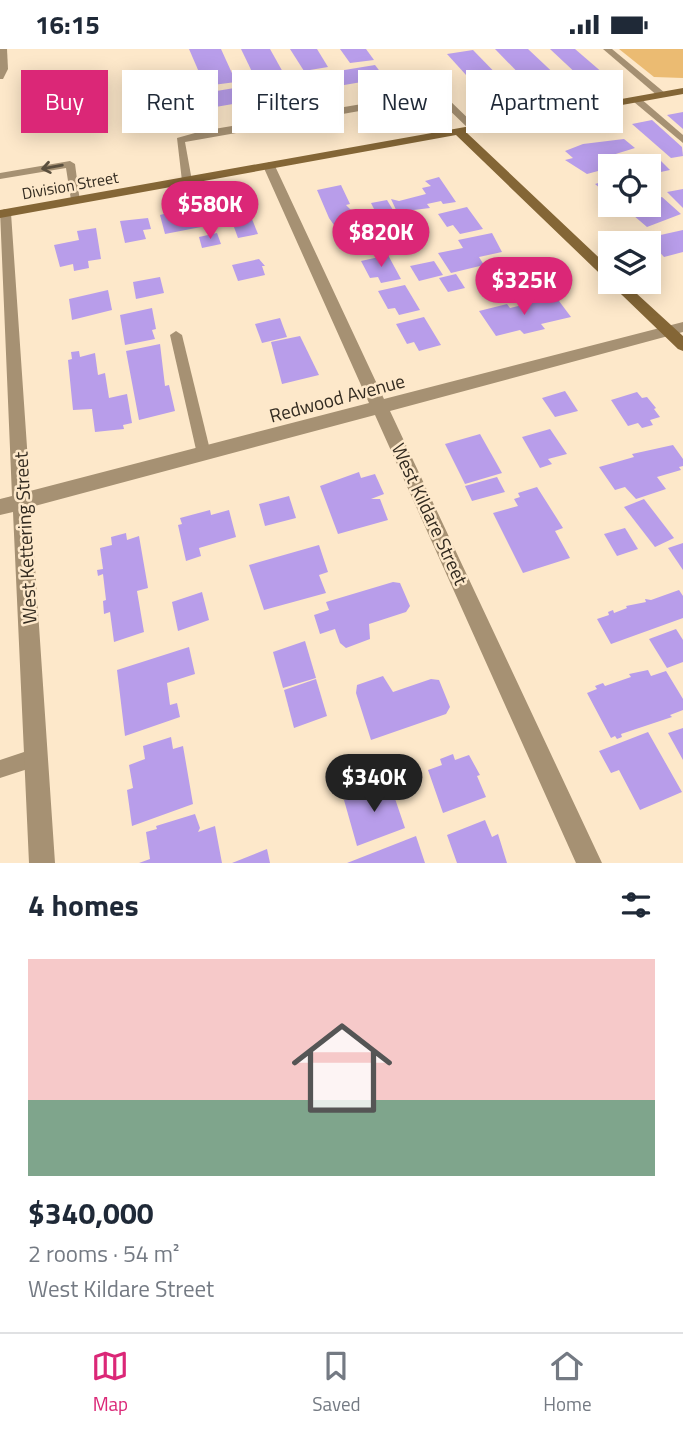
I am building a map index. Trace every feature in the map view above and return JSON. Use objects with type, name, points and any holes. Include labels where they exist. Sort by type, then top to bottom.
[{"type":"main road","name":"Division Street","points":[[623,102],[683,91]]},
{"type":"main road","name":"Division Street","points":[[3,213],[466,131]]},
{"type":"main road","points":[[459,132],[598,265]]},
{"type":"main road","points":[[631,294],[676,329],[683,345]]},
{"type":"street","name":"West Kildare Street","points":[[269,166],[589,863]]},
{"type":"street","name":"West Kettering Street","points":[[3,213],[24,501],[42,863]]},
{"type":"street","name":"Redwood Avenue","points":[[0,507],[382,409],[676,329]]},
{"type":"lane","points":[[0,77],[4,69],[3,49]]},
{"type":"lane","points":[[607,49],[662,95]]},
{"type":"lane","points":[[187,181],[180,141],[202,134],[428,96],[443,99],[466,121]]},
{"type":"lane","points":[[637,100],[683,140]]},
{"type":"lane","points":[[0,176],[70,164],[76,200]]},
{"type":"lane","points":[[176,335],[204,454]]},
{"type":"lane","points":[[0,769],[36,757]]},
{"type":"shaded area","points":[[619,49],[683,49],[683,78],[654,77]]},
{"type":"building","points":[[189,49],[221,49],[232,73],[232,83],[218,84],[218,70],[198,70]]},
{"type":"building","points":[[241,49],[270,49],[282,70],[251,70]]},
{"type":"building","points":[[290,49],[317,49],[328,67],[303,70]]},
{"type":"building","points":[[340,49],[366,49],[374,60],[350,63]]},
{"type":"building","points":[[495,49],[528,49],[550,70],[515,70]]},
{"type":"building","points":[[550,49],[575,49],[599,70],[572,70]]},
{"type":"building","points":[[473,50],[493,70],[466,70],[466,75],[447,54]]},
{"type":"building","points":[[375,65],[379,70],[358,70],[358,83],[344,85],[344,70]]},
{"type":"building","points":[[232,88],[232,104],[218,107],[218,91]]},
{"type":"building","points":[[683,112],[683,129],[667,115]]},
{"type":"building","points":[[652,120],[682,147],[683,156],[671,158],[632,124]]},
{"type":"building","points":[[624,139],[635,148],[616,154],[598,154],[598,171],[587,174],[565,160],[573,158],[565,151],[583,144]]},
{"type":"building","points":[[661,161],[670,170],[661,172]]},
{"type":"building","points":[[439,177],[456,202],[443,204],[441,201],[427,204],[430,208],[397,212],[391,199],[399,201],[426,194],[422,188],[431,186],[425,181]]},
{"type":"building","points":[[341,185],[350,204],[346,205],[361,220],[366,230],[341,235],[329,218],[317,190]]},
{"type":"building","points":[[683,189],[683,208],[667,192]]},
{"type":"building","points":[[243,197],[258,234],[238,238],[224,200]]},
{"type":"building","points":[[661,197],[681,214],[647,227],[635,217],[661,217]]},
{"type":"building","points":[[387,200],[396,215],[379,219],[371,203]]},
{"type":"building","points":[[195,205],[201,227],[165,234],[160,215]]},
{"type":"building","points":[[467,207],[483,229],[460,234],[453,225],[447,227],[438,214]]},
{"type":"building","points":[[406,217],[421,241],[396,246],[382,221]]},
{"type":"building","points":[[148,218],[151,229],[143,230],[146,239],[125,243],[120,221]]},
{"type":"building","points":[[96,228],[101,259],[88,261],[89,268],[74,271],[73,264],[60,267],[54,245],[79,240],[77,231]]},
{"type":"building","points":[[683,230],[683,252],[664,257],[661,254],[661,235]]},
{"type":"building","points":[[217,233],[221,244],[202,248],[199,237]]},
{"type":"building","points":[[492,233],[502,252],[479,257],[484,265],[451,273],[438,253],[463,248],[458,240]]},
{"type":"building","points":[[388,255],[401,279],[381,283],[378,277],[370,278],[361,261]]},
{"type":"building","points":[[259,259],[265,266],[262,266],[265,275],[238,281],[232,265]]},
{"type":"building","points":[[516,260],[530,279],[526,280],[534,291],[527,289],[495,296],[481,276],[514,268],[509,261]]},
{"type":"building","points":[[434,261],[443,275],[419,281],[410,266]]},
{"type":"building","points":[[456,274],[465,288],[448,292],[439,278]]},
{"type":"building","points":[[160,277],[164,293],[136,299],[133,282]]},
{"type":"building","points":[[405,285],[420,310],[399,315],[395,308],[388,309],[378,291]]},
{"type":"building","points":[[108,290],[112,310],[72,320],[69,299]]},
{"type":"building","points":[[556,297],[571,317],[541,324],[545,329],[524,334],[520,330],[496,336],[479,311],[507,304],[510,308]]},
{"type":"building","points":[[152,308],[156,329],[152,330],[155,339],[125,345],[120,315]]},
{"type":"building","points":[[424,317],[441,345],[419,351],[414,342],[407,344],[396,324]]},
{"type":"building","points":[[280,318],[287,337],[262,343],[255,324]]},
{"type":"building","points":[[300,336],[319,375],[282,384],[271,342]]},
{"type":"building","points":[[160,344],[165,386],[169,385],[175,411],[139,420],[126,351]]},
{"type":"building","points":[[79,351],[80,357],[95,353],[98,375],[105,373],[109,398],[127,394],[132,423],[123,425],[124,429],[95,432],[92,409],[73,410],[68,360],[72,359],[71,352]]},
{"type":"building","points":[[565,391],[578,411],[555,417],[542,398]]},
{"type":"building","points":[[637,392],[642,398],[647,397],[656,408],[654,409],[660,417],[650,420],[653,425],[642,428],[638,423],[628,426],[611,400]]},
{"type":"building","points":[[550,429],[567,454],[548,459],[552,464],[540,468],[522,437]]},
{"type":"building","points":[[480,434],[502,473],[465,484],[445,444]]},
{"type":"building","points":[[673,445],[683,459],[683,466],[679,467],[681,470],[657,477],[666,489],[636,499],[625,487],[615,490],[599,467],[634,457],[632,454]]},
{"type":"building","points":[[359,472],[361,478],[375,474],[384,494],[371,499],[380,499],[388,520],[338,534],[320,486]]},
{"type":"building","points":[[497,477],[505,492],[472,501],[465,486]]},
{"type":"building","points":[[537,487],[563,528],[555,531],[570,558],[523,573],[493,513],[518,506],[514,499],[520,497],[518,493]]},
{"type":"building","points":[[289,496],[296,518],[265,526],[259,504]]},
{"type":"building","points":[[644,499],[674,538],[655,547],[624,507]]},
{"type":"building","points":[[210,510],[211,515],[229,510],[236,537],[199,548],[201,556],[186,561],[178,525],[182,524],[180,518]]},
{"type":"building","points":[[625,528],[638,549],[617,556],[604,534]]},
{"type":"building","points":[[126,533],[127,540],[139,536],[148,588],[137,591],[144,632],[114,642],[110,612],[104,614],[103,601],[106,600],[103,574],[98,576],[97,570],[103,569],[100,548],[112,545],[111,537]]},
{"type":"building","points":[[683,543],[683,570],[668,548]]},
{"type":"building","points":[[319,545],[328,572],[319,575],[326,593],[264,610],[249,565]]},
{"type":"building","points":[[393,582],[400,583],[410,606],[406,612],[369,624],[370,639],[346,648],[340,643],[335,629],[320,634],[314,615],[329,610],[326,602]]},
{"type":"building","points":[[679,590],[683,596],[683,618],[611,644],[597,619],[609,615],[608,612],[613,610],[614,613],[627,608],[626,606],[646,602],[645,599],[651,600]]},
{"type":"building","points":[[202,592],[209,620],[178,631],[172,602]]},
{"type":"building","points":[[676,629],[683,640],[683,662],[667,668],[649,639]]},
{"type":"building","points":[[305,641],[316,678],[283,688],[273,652]]},
{"type":"building","points":[[189,647],[195,674],[167,683],[170,705],[177,703],[180,717],[125,736],[117,670]]},
{"type":"building","points":[[648,670],[651,676],[666,671],[683,699],[683,710],[670,715],[672,717],[621,734],[622,737],[617,739],[615,736],[611,738],[587,693],[597,689],[595,686],[603,683],[605,686],[631,677],[629,674]]},
{"type":"building","points":[[383,676],[393,692],[431,679],[439,680],[450,707],[446,714],[371,740],[356,693],[357,685]]},
{"type":"building","points":[[316,679],[327,716],[294,728],[284,690]]},
{"type":"building","points":[[683,728],[683,760],[668,733]]},
{"type":"building","points":[[648,732],[682,792],[640,810],[619,770],[611,773],[599,751]]},
{"type":"building","points":[[171,737],[173,749],[183,746],[193,804],[132,826],[127,790],[133,788],[129,765],[145,759],[143,746]]},
{"type":"building","points":[[453,754],[455,760],[469,755],[480,775],[477,776],[486,797],[443,813],[428,770],[442,765],[440,759]]},
{"type":"building","points":[[371,784],[373,790],[390,784],[405,828],[357,846],[344,800],[359,795],[358,789]]},
{"type":"building","points":[[195,814],[200,828],[198,832],[215,826],[222,863],[139,863],[150,859],[146,832],[157,829],[156,826]]},
{"type":"building","points":[[485,820],[492,837],[498,834],[507,863],[457,863],[447,835]]},
{"type":"building","points":[[416,836],[425,863],[347,863]]},
{"type":"building","points":[[267,849],[270,863],[232,863]]}]
